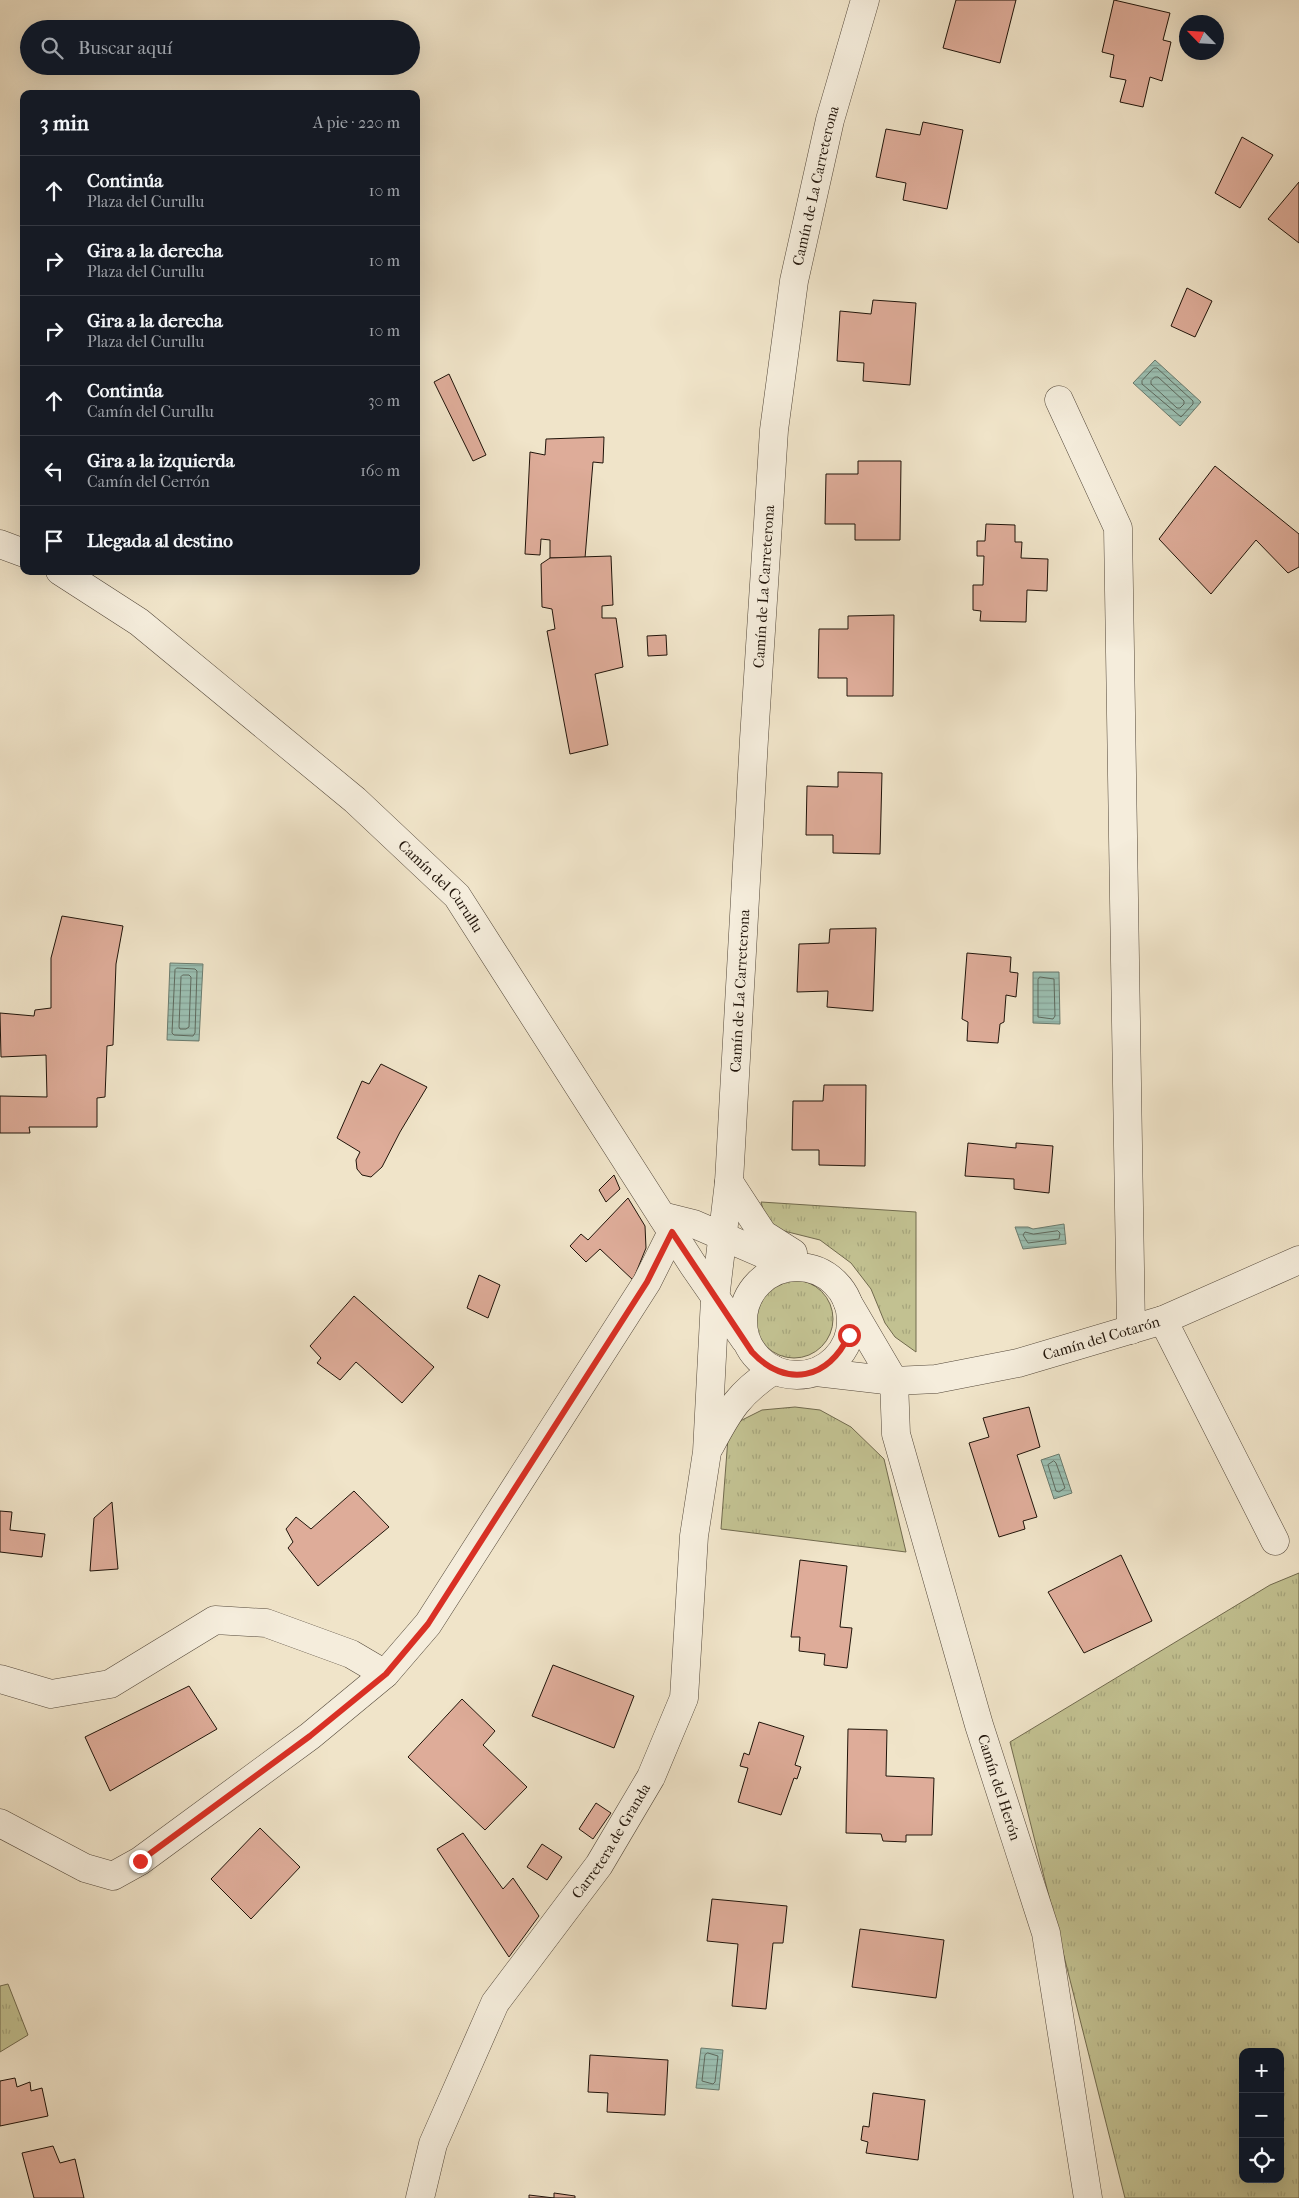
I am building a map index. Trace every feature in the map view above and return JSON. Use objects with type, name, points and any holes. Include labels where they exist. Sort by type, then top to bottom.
[{"type":"street","name":"Camín de La Carreterona","points":[[715,1299],[729,1182],[754,739],[774,430],[794,280],[830,120],[865,0]]},
{"type":"street","points":[[1059,400],[1118,528],[1131,1330]]},
{"type":"street","points":[[0,544],[20,552]]},
{"type":"street","name":"Camín del Curullu","points":[[66,575],[147,629],[355,800],[457,896],[676,1224],[715,1299],[746,1340]]},
{"type":"street","name":"Camín de La Carreterona","points":[[676,1224],[713,1209],[729,1182]]},
{"type":"street","points":[[729,1182],[763,1234],[831,1278],[841,1289],[894,1381]]},
{"type":"street","points":[[0,1823],[85,1868],[113,1876],[140,1861],[310,1736],[386,1674],[434,1616],[647,1282],[676,1224],[722,1236],[784,1268]]},
{"type":"street","name":"Camín del Cotarón","points":[[816,1372],[894,1381],[936,1379],[1018,1363],[1163,1320],[1299,1260]]},
{"type":"street","points":[[715,1299],[784,1268],[806,1267],[819,1271]]},
{"type":"street","points":[[784,1268],[763,1278],[751,1290],[744,1306],[742,1323],[746,1340],[752,1352],[762,1363],[774,1370],[802,1375],[816,1372],[830,1363],[842,1350],[849,1335],[851,1318],[847,1301]]},
{"type":"street","name":"Carretera de Granda","points":[[420,2198],[433,2144],[495,2003],[599,1865],[651,1778],[684,1698],[694,1536],[707,1452],[715,1299]]},
{"type":"street","points":[[1163,1320],[1275,1540]]},
{"type":"street","name":"Carretera de Granda","points":[[707,1452],[727,1414],[739,1398],[752,1384],[774,1370]]},
{"type":"street","name":"Camín del Herón","points":[[894,1381],[896,1434],[979,1724],[1046,1933],[1088,2198]]},
{"type":"street","points":[[0,1679],[51,1694],[110,1684],[215,1620],[266,1623],[351,1654],[386,1674]]},
{"type":"green space","points":[[761,1202],[916,1212],[916,1352],[895,1337],[885,1323],[871,1289],[851,1263],[820,1240],[768,1227]]},
{"type":"green space","points":[[794,1280],[809,1283],[826,1297],[830,1304],[833,1319],[830,1334],[816,1351],[809,1355],[794,1358],[779,1355],[762,1341],[758,1334],[755,1319],[758,1304],[772,1287],[779,1283]]},
{"type":"green space","points":[[795,1407],[820,1410],[851,1427],[884,1459],[906,1552],[721,1529],[728,1438],[740,1421],[762,1410]]},
{"type":"green space","points":[[1299,1573],[1299,2198],[1125,2198],[1010,1742],[1270,1585]]},
{"type":"green space","points":[[8,1984],[28,2035],[0,2052],[0,1986]]},
{"type":"water","points":[[1155,360],[1201,402],[1180,426],[1133,383]]},
{"type":"water","points":[[170,963],[203,964],[199,1041],[167,1040]]},
{"type":"water","points":[[1033,972],[1059,972],[1060,1024],[1033,1023]]},
{"type":"water","points":[[1064,1224],[1066,1244],[1023,1249],[1015,1227],[1033,1229]]},
{"type":"water","points":[[1059,1454],[1072,1493],[1054,1499],[1041,1460]]},
{"type":"water","points":[[701,2048],[723,2050],[719,2090],[696,2088]]},
{"type":"building","points":[[956,0],[1016,0],[1000,63],[943,48]]},
{"type":"building","points":[[1114,0],[1170,13],[1163,40],[1171,42],[1162,81],[1150,77],[1143,107],[1120,102],[1126,80],[1110,77],[1114,55],[1102,52]]},
{"type":"building","points":[[923,122],[963,130],[947,209],[903,200],[906,183],[876,177],[886,129],[920,135]]},
{"type":"building","points":[[1242,137],[1273,155],[1240,208],[1215,193]]},
{"type":"building","points":[[1299,182],[1299,243],[1268,219]]},
{"type":"building","points":[[1187,288],[1212,301],[1195,337],[1171,326]]},
{"type":"building","points":[[873,300],[916,303],[910,385],[863,381],[864,363],[837,361],[840,311],[871,314]]},
{"type":"building","points":[[449,374],[486,455],[473,461],[434,382]]},
{"type":"building","points":[[604,437],[603,463],[593,462],[585,558],[550,558],[550,540],[541,539],[540,555],[525,554],[530,452],[545,455],[546,439]]},
{"type":"building","points":[[858,461],[901,461],[900,540],[855,540],[855,524],[825,524],[826,474],[858,474]]},
{"type":"building","points":[[1215,466],[1299,534],[1299,567],[1288,573],[1256,540],[1211,594],[1159,539]]},
{"type":"building","points":[[986,524],[1015,525],[1015,542],[1022,542],[1021,558],[1048,559],[1047,591],[1027,590],[1026,622],[980,621],[981,611],[973,610],[973,585],[983,585],[984,556],[977,556],[977,541],[985,541]]},
{"type":"building","points":[[611,556],[613,605],[602,606],[602,618],[616,618],[623,667],[595,674],[608,745],[570,754],[547,631],[555,629],[552,609],[542,607],[541,564],[550,558]]},
{"type":"building","points":[[894,615],[893,696],[847,696],[847,678],[818,678],[819,629],[848,629],[848,616]]},
{"type":"building","points":[[666,635],[667,655],[648,656],[647,636]]},
{"type":"building","points":[[838,772],[882,773],[880,854],[833,853],[833,835],[806,835],[807,786],[838,787]]},
{"type":"building","points":[[62,916],[123,926],[116,964],[113,1045],[107,1046],[105,1097],[97,1098],[97,1127],[29,1127],[30,1133],[0,1133],[0,1096],[47,1097],[46,1055],[1,1057],[0,1013],[34,1016],[35,1010],[51,1008],[51,958]]},
{"type":"building","points":[[876,928],[873,1011],[827,1007],[828,991],[797,992],[799,944],[829,943],[830,929]]},
{"type":"building","points":[[967,953],[1011,957],[1010,972],[1018,973],[1016,997],[1006,995],[1004,1022],[1000,1024],[998,1043],[967,1041],[968,1022],[962,1019]]},
{"type":"building","points":[[381,1064],[427,1087],[382,1167],[371,1177],[362,1175],[357,1169],[356,1160],[360,1152],[337,1138],[362,1081],[369,1084]]},
{"type":"building","points":[[824,1085],[866,1085],[865,1166],[819,1165],[819,1150],[792,1150],[793,1101],[823,1101]]},
{"type":"building","points":[[968,1143],[1016,1148],[1016,1143],[1053,1146],[1049,1193],[1014,1189],[1014,1179],[965,1176]]},
{"type":"building","points":[[614,1175],[620,1189],[606,1202],[599,1190]]},
{"type":"building","points":[[628,1198],[645,1226],[646,1248],[633,1280],[600,1249],[586,1262],[570,1246],[581,1234],[588,1240]]},
{"type":"building","points":[[479,1275],[500,1285],[488,1318],[467,1308]]},
{"type":"building","points":[[354,1296],[434,1367],[402,1403],[356,1362],[340,1380],[317,1363],[321,1358],[310,1346]]},
{"type":"building","points":[[1029,1407],[1040,1447],[1017,1455],[1037,1517],[1023,1521],[1025,1529],[999,1537],[969,1443],[989,1437],[983,1418]]},
{"type":"building","points":[[354,1491],[389,1527],[318,1586],[288,1548],[293,1542],[286,1529],[296,1517],[311,1529]]},
{"type":"building","points":[[112,1502],[118,1569],[90,1571],[94,1518]]},
{"type":"building","points":[[0,1511],[12,1512],[10,1530],[45,1534],[42,1557],[0,1552]]},
{"type":"building","points":[[1121,1555],[1152,1621],[1084,1653],[1048,1592]]},
{"type":"building","points":[[800,1560],[847,1566],[840,1627],[852,1628],[847,1668],[824,1665],[825,1654],[799,1651],[800,1637],[791,1637]]},
{"type":"building","points":[[553,1665],[634,1696],[614,1748],[532,1716]]},
{"type":"building","points":[[189,1686],[217,1729],[110,1791],[85,1737]]},
{"type":"building","points":[[462,1699],[495,1731],[483,1745],[527,1787],[485,1830],[408,1757]]},
{"type":"building","points":[[759,1722],[804,1736],[795,1765],[801,1767],[797,1779],[794,1778],[781,1815],[738,1802],[748,1768],[740,1766],[744,1753],[749,1755]]},
{"type":"building","points":[[848,1729],[887,1730],[886,1776],[934,1778],[932,1835],[906,1835],[906,1842],[883,1841],[881,1834],[846,1833]]},
{"type":"building","points":[[596,1803],[611,1813],[593,1839],[579,1829]]},
{"type":"building","points":[[260,1828],[300,1867],[251,1919],[211,1879]]},
{"type":"building","points":[[463,1833],[503,1889],[513,1878],[539,1916],[509,1957],[437,1849]]},
{"type":"building","points":[[542,1844],[562,1857],[547,1880],[527,1867]]},
{"type":"building","points":[[712,1899],[787,1906],[783,1943],[773,1943],[766,2009],[732,2006],[738,1944],[707,1941]]},
{"type":"building","points":[[860,1929],[944,1940],[936,1998],[852,1987]]},
{"type":"building","points":[[590,2055],[668,2060],[665,2115],[607,2112],[608,2093],[588,2092]]},
{"type":"building","points":[[15,2078],[17,2087],[30,2082],[31,2091],[42,2088],[48,2116],[0,2126],[0,2081]]},
{"type":"building","points":[[873,2093],[925,2100],[918,2160],[866,2153],[868,2142],[861,2140],[863,2126],[869,2127]]},
{"type":"building","points":[[53,2146],[60,2163],[75,2159],[84,2198],[34,2198],[22,2153]]},
{"type":"building","points":[[554,2193],[575,2196],[575,2198],[554,2198]]},
{"type":"building","points":[[529,2195],[554,2198],[529,2198]]},
{"type":"route","points":[[140,1861],[310,1736],[386,1674],[428,1624],[647,1282],[672,1232],[715,1299],[746,1340],[752,1352],[762,1363],[774,1370],[802,1375],[816,1372],[830,1363],[842,1350],[849,1335]]}]
